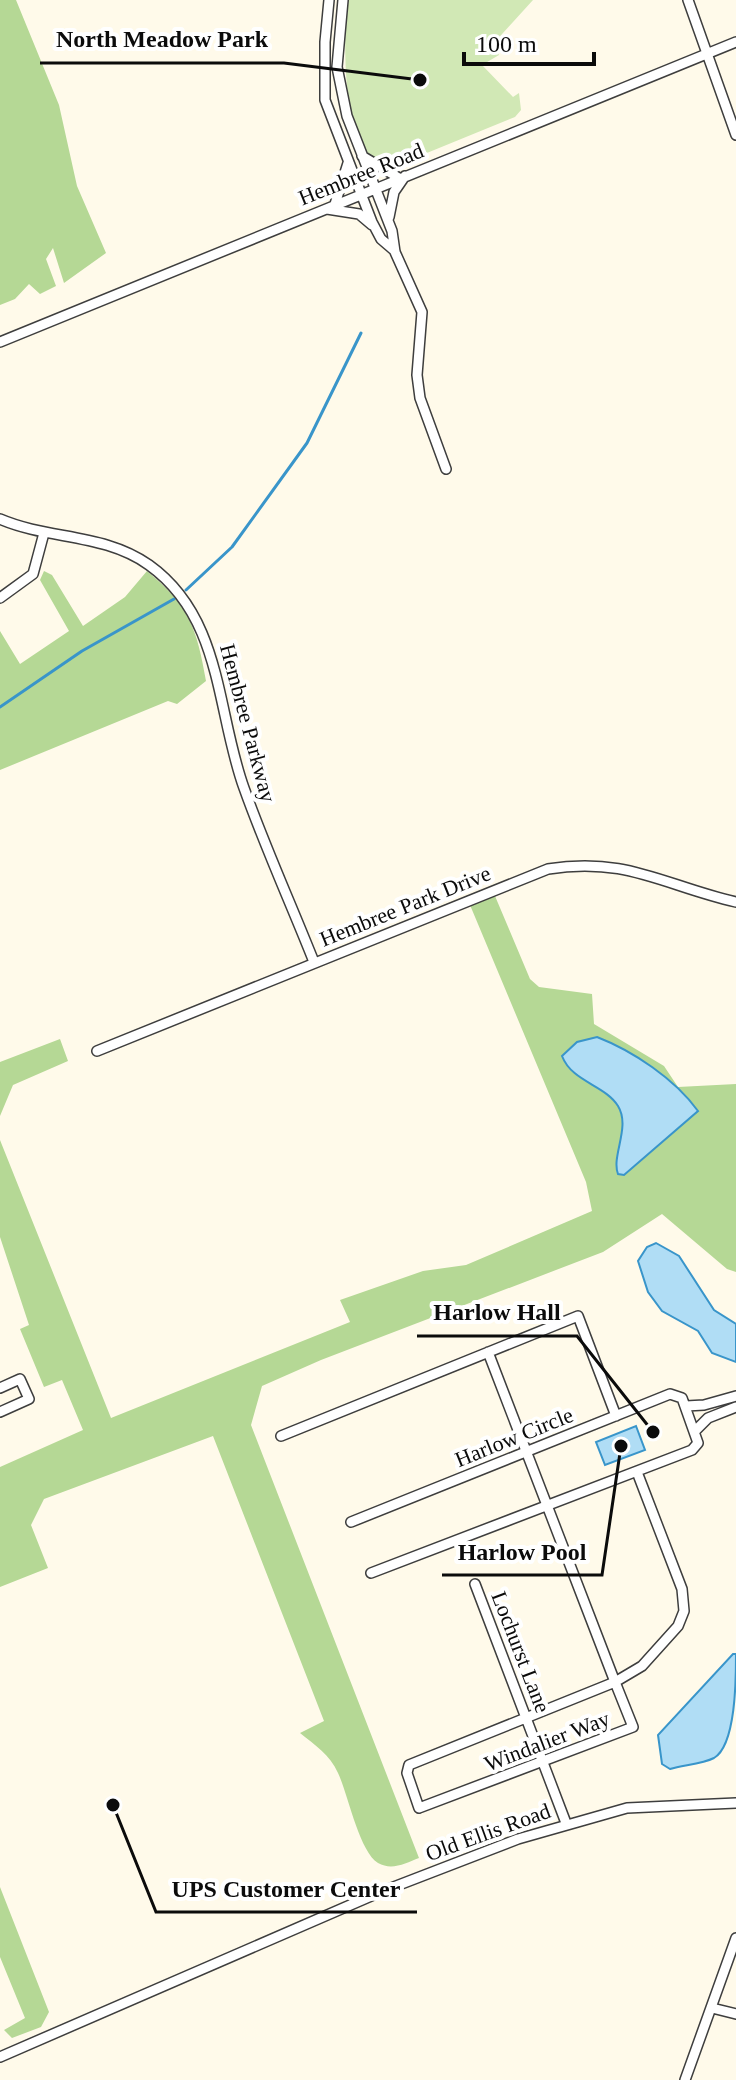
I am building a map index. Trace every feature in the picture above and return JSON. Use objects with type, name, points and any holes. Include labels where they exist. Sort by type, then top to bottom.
[{"type":"street","points":[[329,0],[325,100],[375,227],[381,239],[395,252]]},
{"type":"street","points":[[343,0],[337,67],[347,116],[388,220],[395,252],[422,312],[417,375],[420,398],[446,469]]},
{"type":"street","points":[[688,0],[736,135]]},
{"type":"street","name":"Hembree Road","points":[[0,342],[736,42]]},
{"type":"street","points":[[362,156],[402,176],[394,192],[388,220]]},
{"type":"street","points":[[335,204],[348,163]]},
{"type":"street","points":[[324,208],[359,214],[375,227]]},
{"type":"street","name":"Hembree Parkway","points":[[0,519],[44,533],[93,540],[132,554],[166,579],[192,611],[211,652],[243,787],[314,962]]},
{"type":"street","points":[[0,598],[33,574],[44,533]]},
{"type":"street","name":"Hembree Park Drive","points":[[97,1051],[523,877],[570,866],[631,869],[736,902]]},
{"type":"street","points":[[281,1436],[578,1316],[616,1416]]},
{"type":"street","points":[[488,1352],[615,1682],[527,1717]]},
{"type":"street","points":[[0,1388],[20,1379],[29,1399],[0,1412]]},
{"type":"street","name":"Harlow Circle","points":[[351,1522],[670,1394],[679,1396],[686,1406],[704,1405],[736,1396]]},
{"type":"street","points":[[371,1573],[692,1450],[698,1443],[686,1406]]},
{"type":"street","points":[[696,1430],[708,1418],[736,1407]]},
{"type":"street","name":"Windalier Way","points":[[527,1717],[409,1765],[407,1773],[419,1808],[633,1727],[615,1682],[635,1672],[678,1626],[685,1604],[637,1472]]},
{"type":"street","name":"Lochurst Lane","points":[[475,1584],[566,1823]]},
{"type":"street","name":"Old Ellis Road","points":[[0,2057],[392,1887],[566,1823],[642,1806],[732,1803]]},
{"type":"street","points":[[685,2080],[736,1938]]},
{"type":"street","points":[[712,2008],[736,2014]]},
{"type":"green space","points":[[0,0],[16,0],[59,105],[77,186],[106,253],[64,283],[53,248],[46,259],[56,286],[40,294],[29,284],[15,299],[0,305]]},
{"type":"green space","points":[[347,0],[533,0],[493,44],[499,55],[482,65],[513,97],[519,93],[521,110],[515,117],[395,166],[376,162],[363,148],[348,98],[345,42]]},
{"type":"green space","points":[[44,571],[52,575],[83,626],[125,597],[147,571],[173,596],[189,619],[199,646],[206,681],[177,704],[168,701],[0,770],[0,631],[20,664],[69,631],[40,580]]},
{"type":"green space","points":[[495,896],[530,979],[539,987],[592,994],[594,1024],[664,1066],[678,1087],[736,1084],[736,1272],[727,1269],[662,1214],[603,1252],[321,1360],[262,1386],[251,1425],[419,1858],[388,1866],[378,1863],[365,1847],[335,1767],[322,1751],[300,1733],[324,1721],[213,1436],[44,1499],[31,1525],[48,1568],[0,1587],[0,1467],[83,1430],[62,1380],[44,1387],[20,1329],[29,1325],[0,1237],[0,1140],[111,1418],[350,1322],[340,1300],[423,1271],[466,1265],[592,1211],[586,1182],[470,905]]},
{"type":"green space","points":[[60,1039],[68,1061],[13,1085],[0,1116],[0,1062]]},
{"type":"green space","points":[[0,1887],[49,2012],[41,2027],[12,2038],[4,2030],[25,2018],[0,1957]]},
{"type":"water","points":[[597,1037],[652,1067],[678,1088],[698,1111],[624,1175],[618,1174],[617,1167],[622,1132],[618,1106],[605,1093],[573,1072],[562,1056],[577,1042]]},
{"type":"water","points":[[656,1243],[679,1256],[714,1310],[736,1324],[736,1362],[712,1353],[698,1331],[662,1311],[648,1292],[638,1261],[647,1247]]},
{"type":"water","points":[[636,1426],[645,1450],[605,1465],[596,1442]]},
{"type":"water","points":[[736,1654],[736,1679],[733,1710],[727,1740],[721,1751],[709,1760],[670,1769],[662,1764],[658,1735]]},
{"type":"waterway","points":[[186,590],[232,547],[307,443],[361,333]]},
{"type":"waterway","points":[[0,707],[82,651],[174,599]]},
{"type":"place","name":"North Meadow Park","points":[[420,80]]},
{"type":"place","name":"Harlow Hall","points":[[653,1432]]},
{"type":"place","name":"Harlow Pool","points":[[621,1446]]},
{"type":"place","name":"UPS Customer Center","points":[[113,1805]]}]
